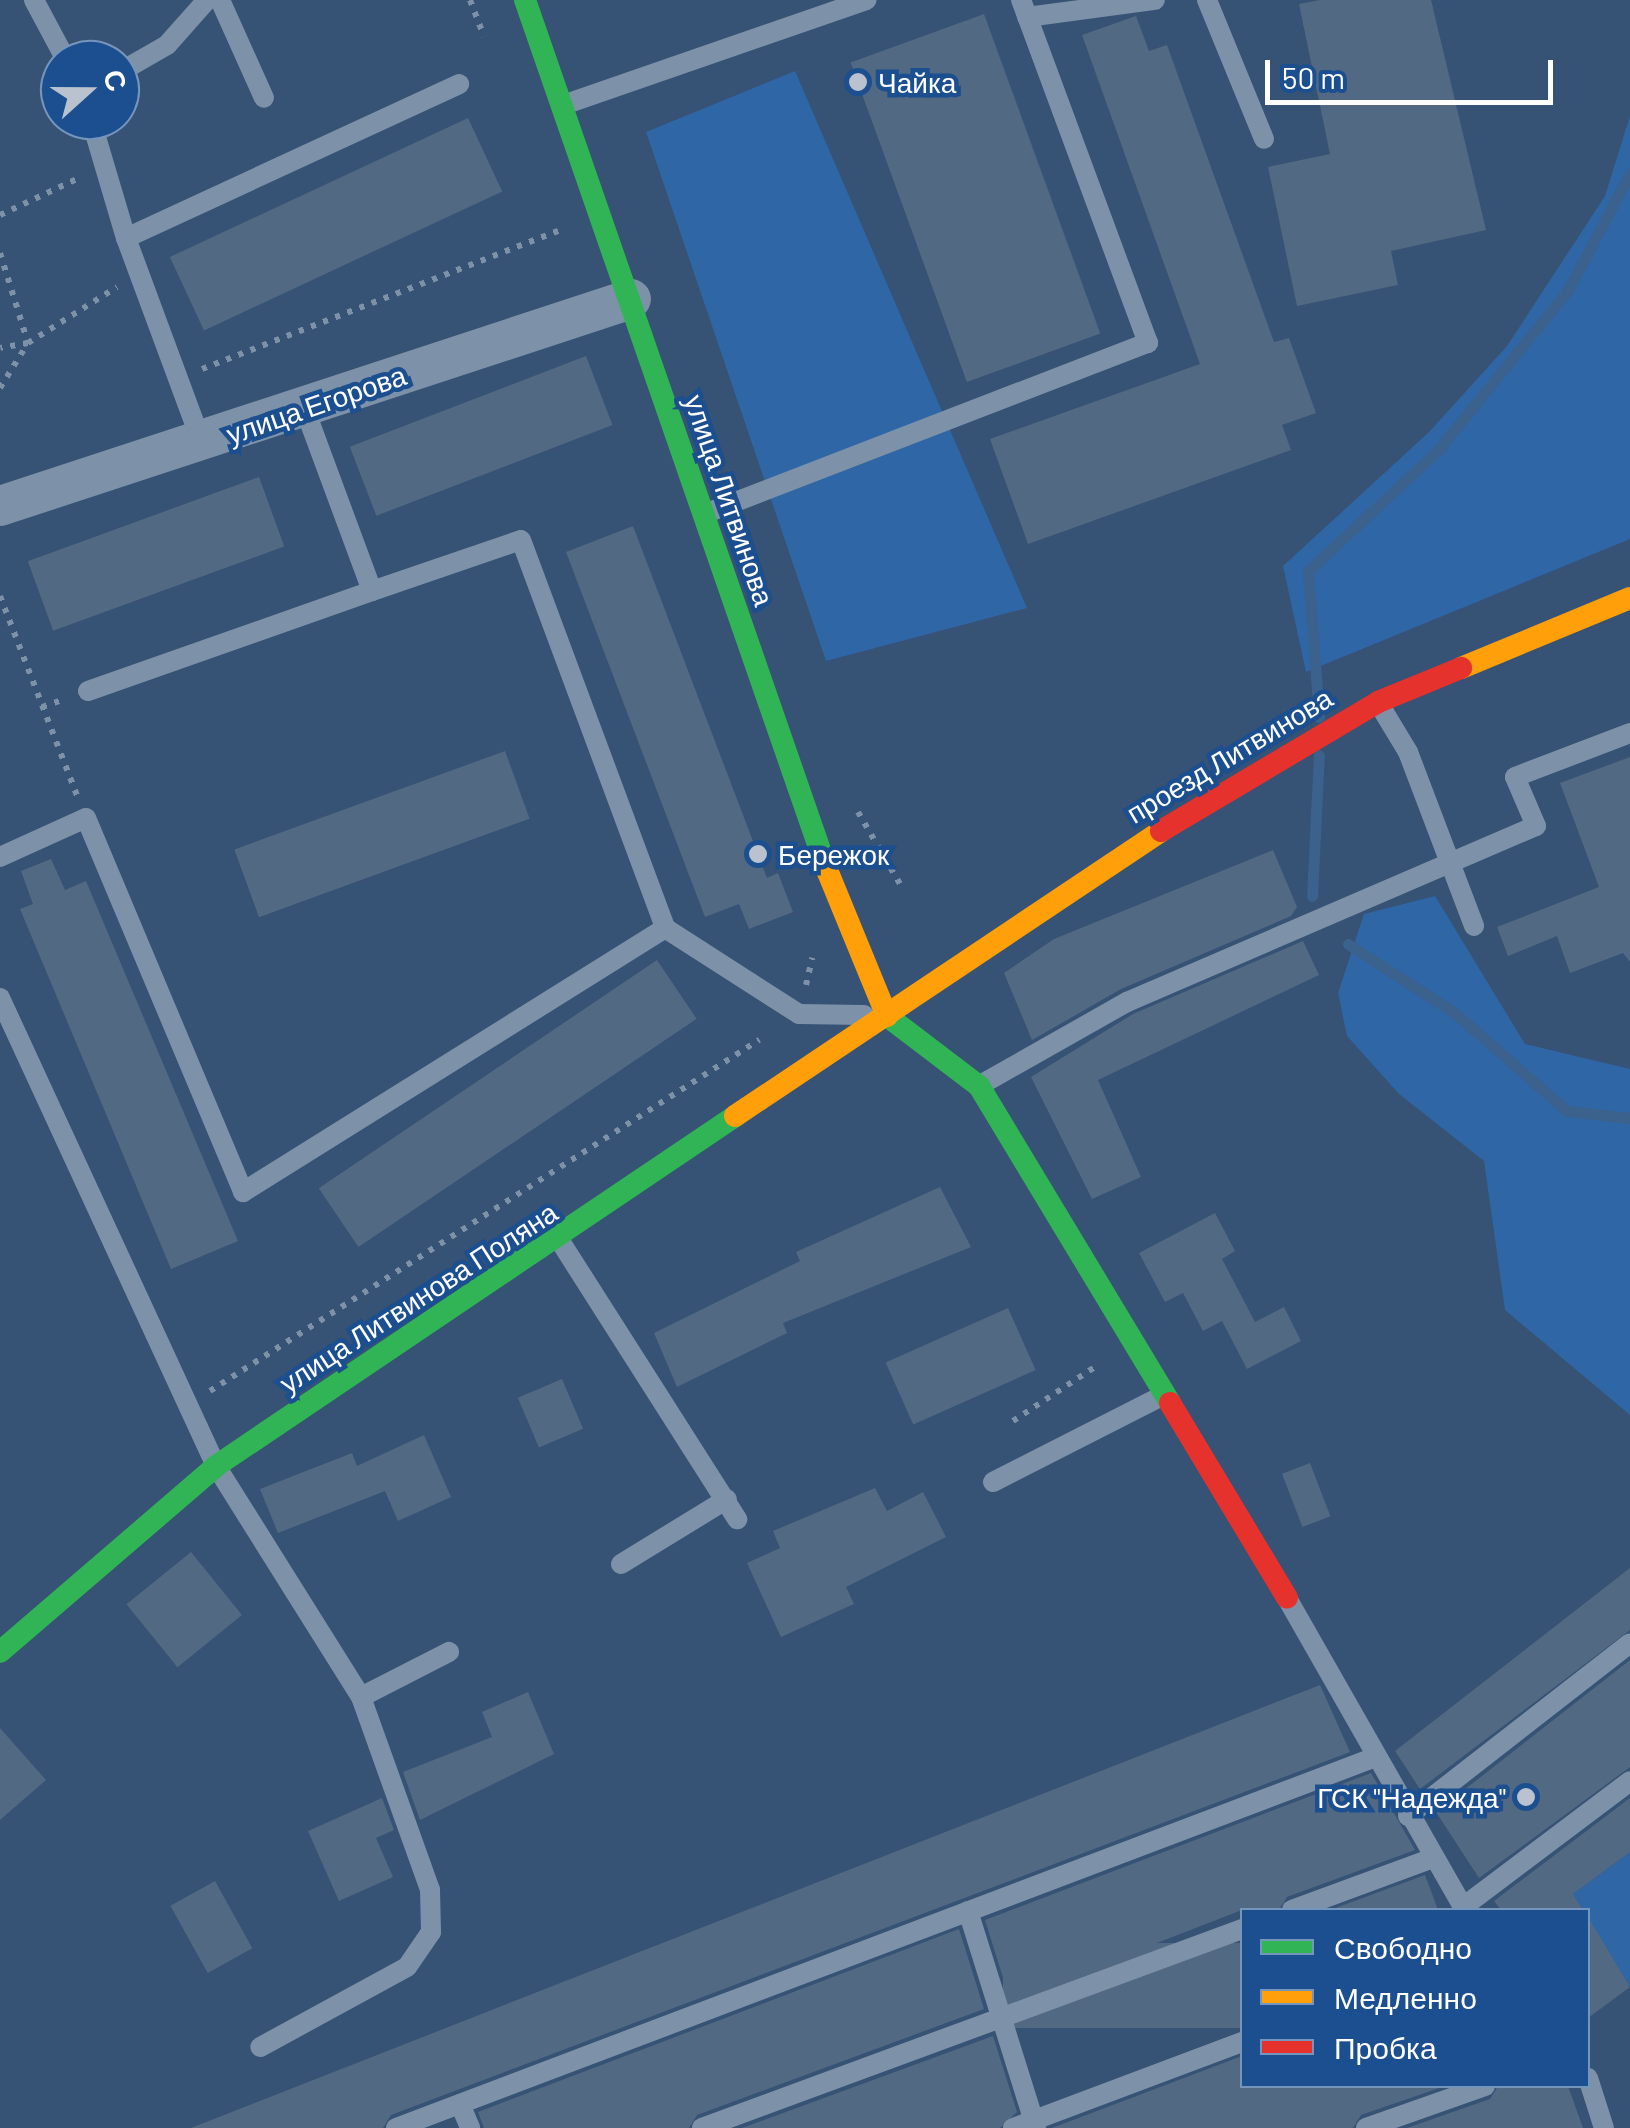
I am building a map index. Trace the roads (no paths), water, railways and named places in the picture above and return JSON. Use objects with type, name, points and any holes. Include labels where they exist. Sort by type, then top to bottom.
[{"type":"main road","name":"улица Литвинова","points":[[525,0],[566,104],[810,827],[886,1016]]},
{"type":"main road","name":"проезд Литвинова","points":[[886,1016],[1141,843],[1378,702],[1630,598]]},
{"type":"main road","points":[[886,1016],[979,1086],[1287,1598]]},
{"type":"main road","name":"улица Литвинова Поляна","points":[[0,1652],[216,1466],[560,1240],[886,1016]]},
{"type":"street","name":"улица Егорова","points":[[0,506],[202,444],[631,299]]},
{"type":"lane","points":[[34,0],[55,40]]},
{"type":"lane","points":[[140,61],[167,45],[208,0]]},
{"type":"lane","points":[[220,0],[264,98]]},
{"type":"lane","points":[[566,104],[867,0]]},
{"type":"lane","points":[[704,514],[1148,343],[1024,8],[1155,0]]},
{"type":"lane","points":[[1207,0],[1264,139]]},
{"type":"lane","points":[[126,238],[459,84]]},
{"type":"lane","points":[[97,140],[126,238],[202,444]]},
{"type":"lane","points":[[304,407],[372,592]]},
{"type":"lane","points":[[88,691],[521,540],[665,928],[799,1014],[886,1016]]},
{"type":"lane","points":[[1378,702],[1408,752],[1474,926]]},
{"type":"lane","points":[[979,1086],[1127,1002],[1447,861],[1536,826],[1516,777],[1630,732]]},
{"type":"lane","points":[[0,857],[86,818],[243,1192],[665,928]]},
{"type":"lane","points":[[0,998],[216,1466],[362,1697],[415,1840],[431,1932],[407,1967],[360,1999],[260,2047]]},
{"type":"lane","points":[[560,1240],[738,1519]]},
{"type":"lane","points":[[993,1482],[1166,1394]]},
{"type":"lane","points":[[621,1564],[727,1499]]},
{"type":"lane","points":[[1287,1598],[1373,1758],[1463,1908]]},
{"type":"lane","points":[[1408,1816],[1630,1643]]},
{"type":"lane","points":[[362,1697],[449,1652]]},
{"type":"lane","points":[[396,2128],[1373,1758]]},
{"type":"lane","points":[[1465,1908],[1630,1781]]},
{"type":"lane","points":[[1297,1908],[1433,1858]]},
{"type":"lane","points":[[968,1912],[1035,2124]]},
{"type":"lane","points":[[702,2128],[1240,1930]]},
{"type":"lane","points":[[1013,2128],[1035,2124],[1240,2043]]},
{"type":"lane","points":[[1590,2084],[1604,2128]]},
{"type":"lane","points":[[1366,2128],[1479,2088]]},
{"type":"lane","points":[[460,2104],[470,2128]]},
{"type":"waterway","points":[[1319,717],[1308,571],[1438,450],[1568,290],[1630,173]]},
{"type":"waterway","points":[[1312,896],[1319,755]]},
{"type":"waterway","points":[[1348,944],[1455,1013],[1567,1111],[1630,1118]]},
{"type":"place","name":"Чайка","points":[[858,82]]},
{"type":"place","name":"Бережок","points":[[758,854]]},
{"type":"place","name":"ГСК \"Надежда\"","points":[[1526,1797]]}]
